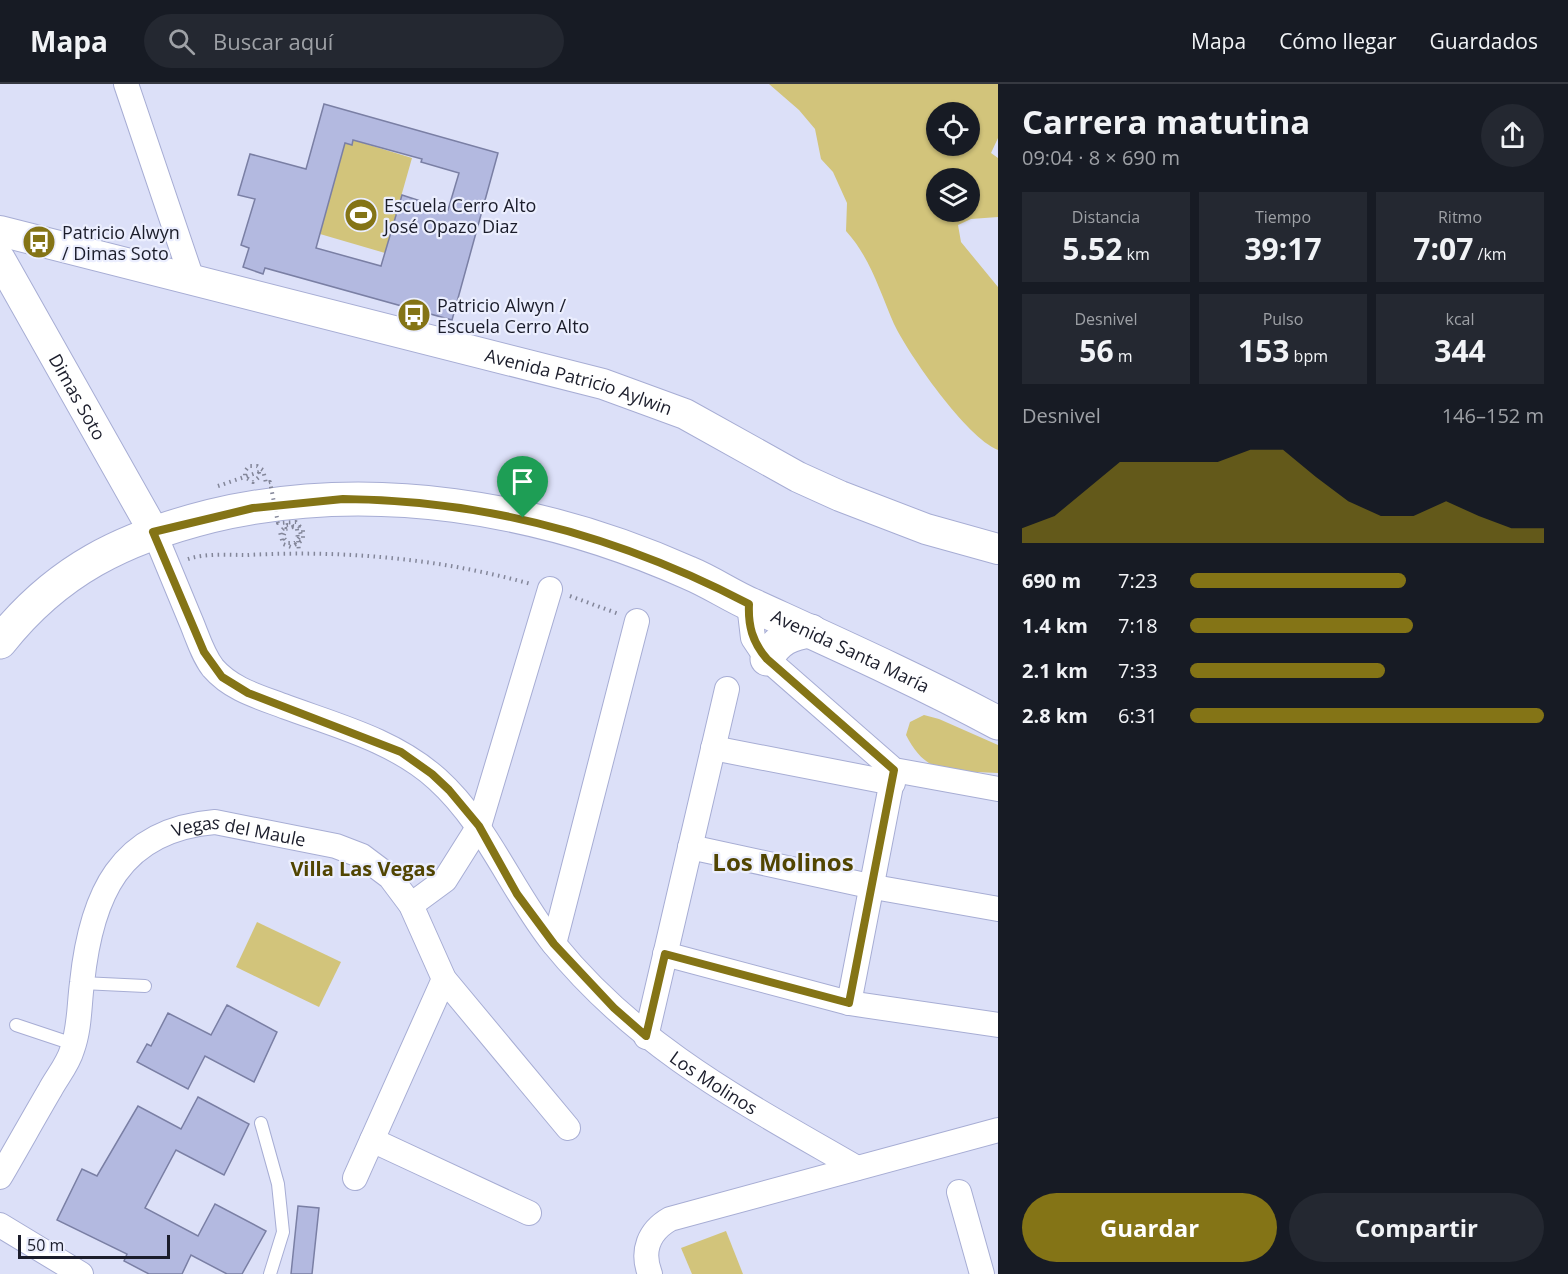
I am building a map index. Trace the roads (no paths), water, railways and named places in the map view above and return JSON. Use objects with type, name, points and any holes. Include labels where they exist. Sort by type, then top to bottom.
[{"type":"main road","name":"Avenida Santa María","points":[[0,642],[34,604],[78,568],[102,554],[153,532],[219,514],[298,502],[366,499],[434,503],[523,518],[602,541],[689,573],[998,723]]},
{"type":"main road","points":[[767,659],[782,639],[811,631]]},
{"type":"street","points":[[126,84],[192,279]]},
{"type":"street","name":"Avenida Patricio Aylwin","points":[[0,231],[603,384],[685,414],[798,477],[840,496],[926,529],[998,549]]},
{"type":"street","points":[[0,260],[39,242]]},
{"type":"street","name":"Dimas Soto","points":[[0,260],[153,532]]},
{"type":"street","name":"Los Molinos","points":[[153,532],[204,652],[222,677],[248,693],[401,752],[449,790],[479,826],[517,894],[554,944],[606,1000],[646,1036],[709,1082],[857,1168]]},
{"type":"street","points":[[411,905],[445,880],[479,826],[550,590]]},
{"type":"street","points":[[749,604],[748,617],[753,638],[767,659],[893,776]]},
{"type":"street","points":[[554,944],[637,621]]},
{"type":"street","points":[[646,1036],[727,689]]},
{"type":"street","points":[[713,748],[893,776],[998,789]]},
{"type":"street","points":[[849,1003],[874,887],[893,776]]},
{"type":"street","name":"Vegas del Maule","points":[[0,1177],[72,1051],[94,911],[110,879],[133,852],[156,838],[180,827],[215,822],[342,848],[377,865],[396,883],[411,905],[444,979],[568,1128]]},
{"type":"street","points":[[690,847],[874,887],[998,909]]},
{"type":"street","points":[[665,954],[849,1003],[998,1025]]},
{"type":"street","points":[[355,1178],[444,979]]},
{"type":"street","points":[[650,1274],[646,1258],[649,1240],[661,1224],[670,1219],[998,1130]]},
{"type":"street","points":[[372,1140],[529,1213]]},
{"type":"street","points":[[959,1192],[982,1274]]},
{"type":"street","points":[[0,1225],[81,1274]]},
{"type":"lane","points":[[82,982],[145,986]]},
{"type":"lane","points":[[16,1025],[74,1044]]},
{"type":"lane","points":[[261,1123],[278,1184],[283,1232],[270,1274]]},
{"type":"place","name":"Escuela Cerro Alto José Opazo Diaz","points":[[361,215]]},
{"type":"place","name":"Patricio Alwyn / Dimas Soto","points":[[39,242]]},
{"type":"place","name":"Patricio Alwyn / Escuela Cerro Alto","points":[[414,315]]},
{"type":"district","name":"Los Molinos","points":[[783,861]]},
{"type":"district","name":"Villa Las Vegas","points":[[363,868]]}]
